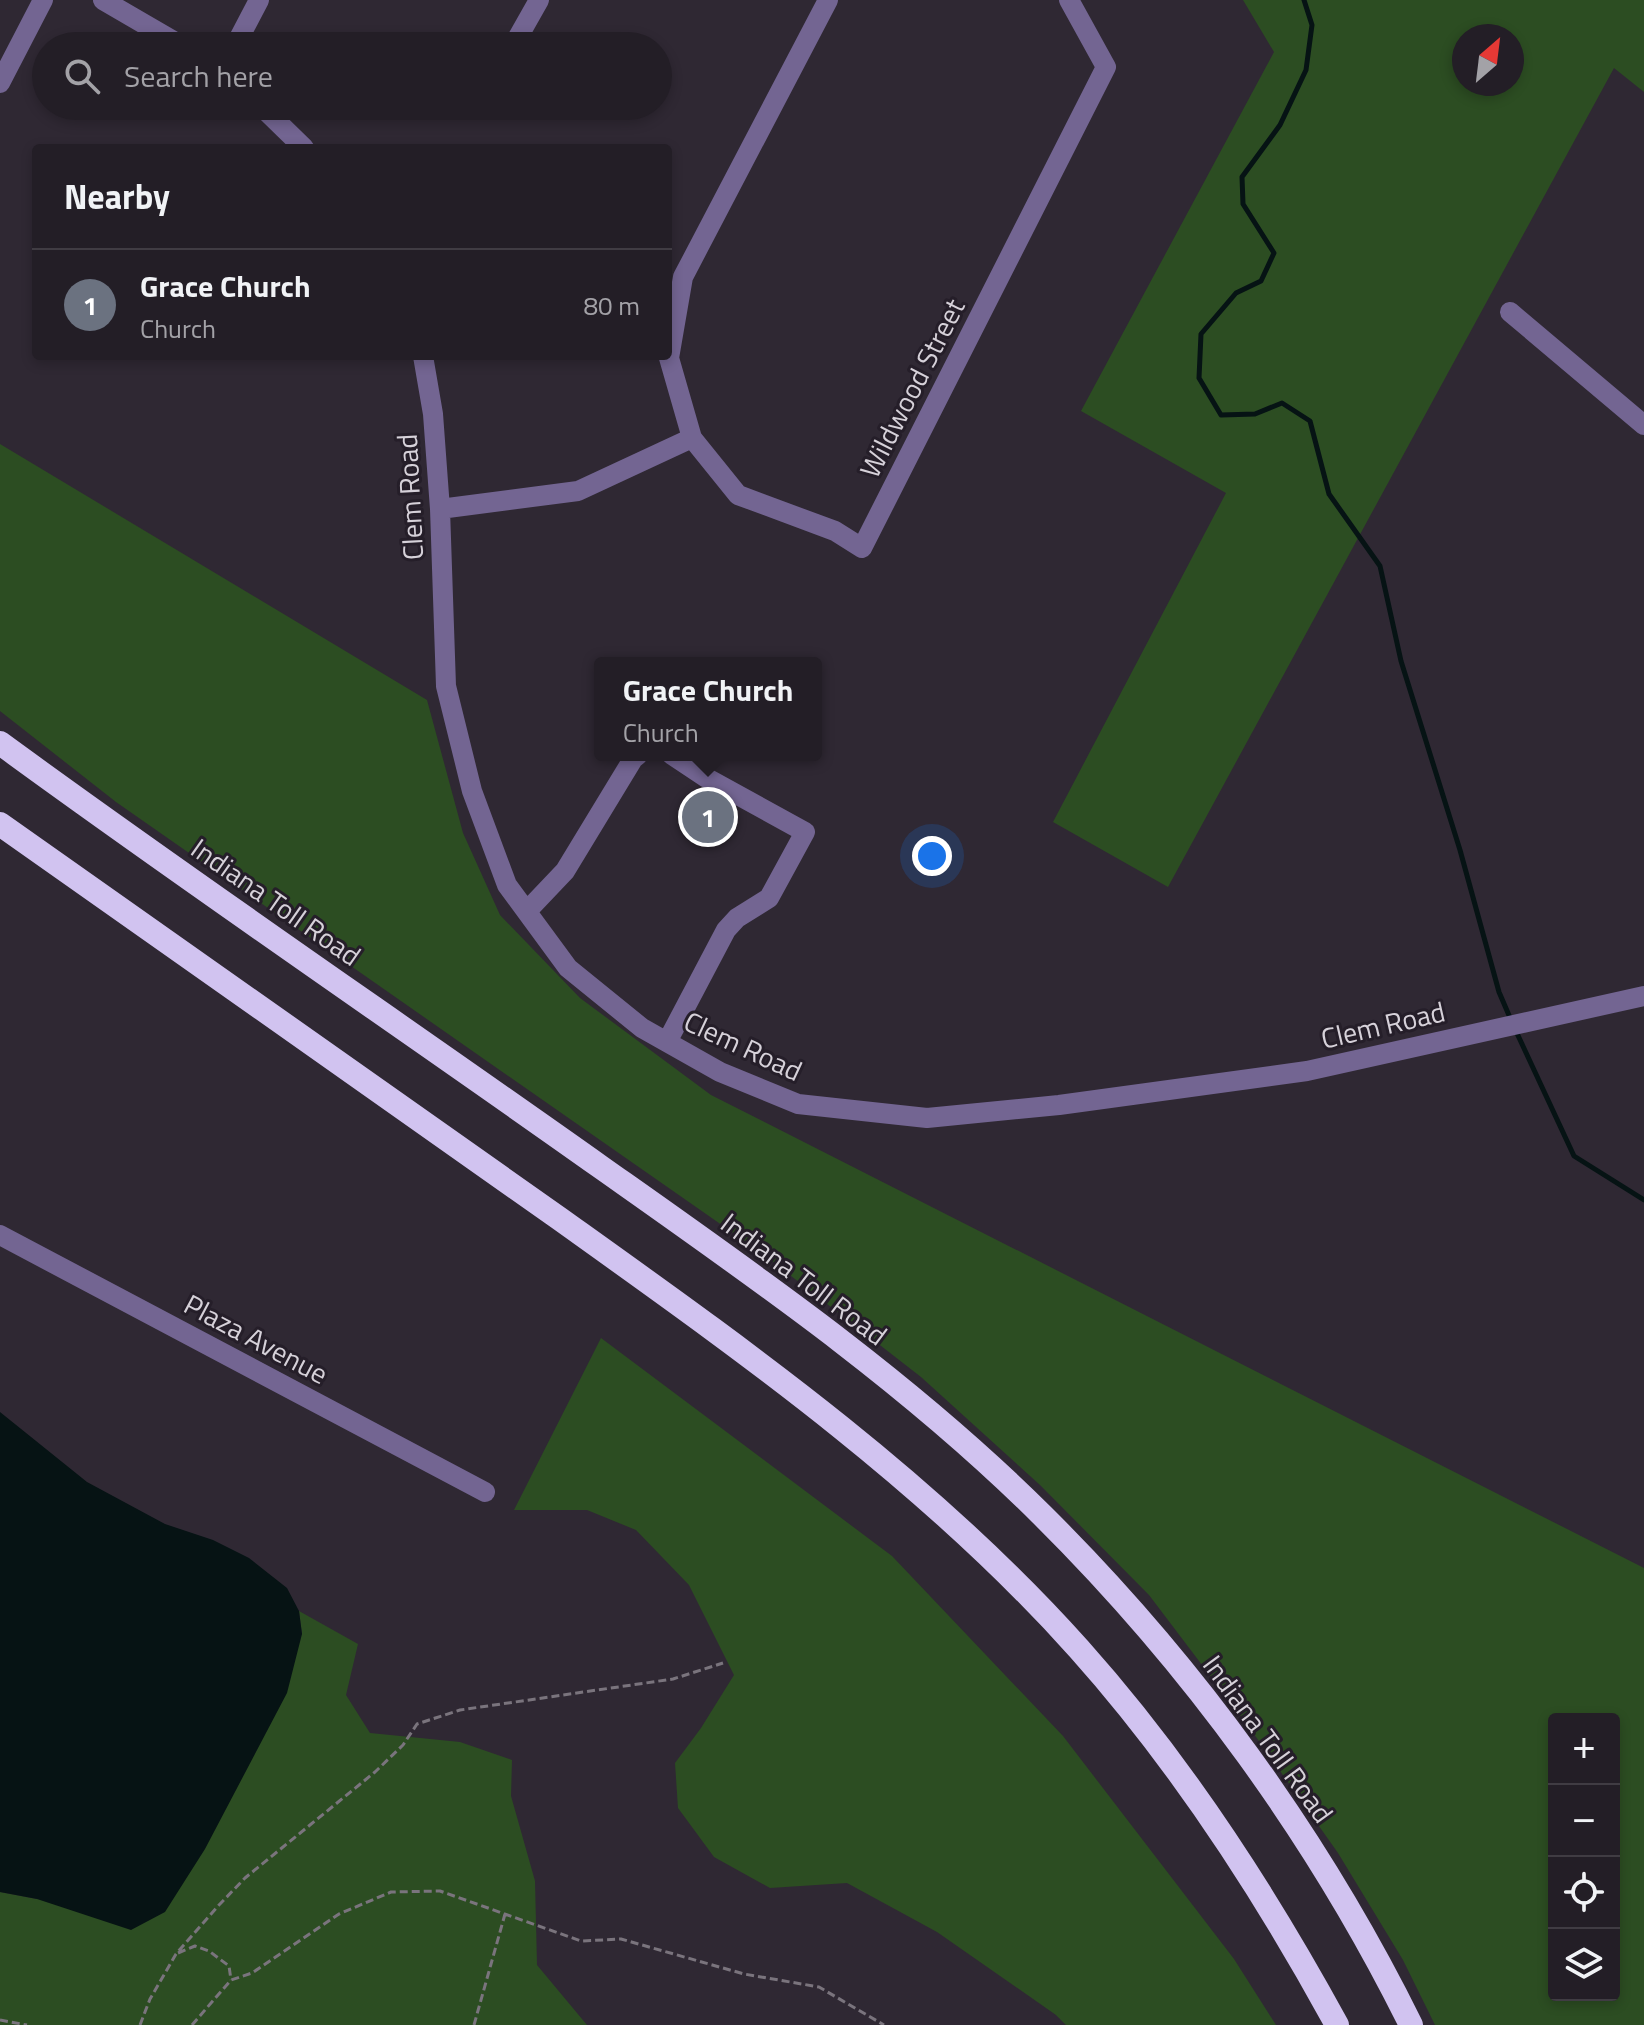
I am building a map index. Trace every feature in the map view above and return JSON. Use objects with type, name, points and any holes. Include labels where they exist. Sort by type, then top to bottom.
[{"type":"highway","name":"Indiana Toll Road","points":[[0,743],[825,1329],[966,1446],[1041,1514],[1108,1583],[1205,1696],[1282,1804],[1338,1893],[1411,2025]]},
{"type":"highway","points":[[0,824],[680,1305],[790,1385],[898,1473],[1000,1565],[1080,1650],[1160,1747],[1239,1856],[1337,2025]]},
{"type":"street","points":[[0,83],[43,0]]},
{"type":"street","points":[[103,0],[158,32]]},
{"type":"street","points":[[242,32],[259,0]]},
{"type":"street","points":[[521,32],[539,0]]},
{"type":"street","points":[[672,341],[683,277],[828,0]]},
{"type":"street","name":"Wildwood Street","points":[[692,438],[738,495],[835,531],[862,548],[1106,67],[1069,0]]},
{"type":"street","points":[[275,120],[300,144]]},
{"type":"street","points":[[1510,312],[1644,425]]},
{"type":"street","name":"Clem Road","points":[[424,360],[433,414],[440,509],[446,686],[472,791],[507,885],[568,968],[642,1028],[720,1072],[798,1104],[927,1118],[1059,1105],[1307,1071],[1644,996]]},
{"type":"street","points":[[440,509],[578,491],[692,438],[670,360]]},
{"type":"street","points":[[527,911],[565,871],[632,761]]},
{"type":"street","points":[[667,1042],[726,930],[737,918],[769,898],[805,832],[681,761]]},
{"type":"street","name":"Plaza Avenue","points":[[0,1235],[485,1492]]},
{"type":"path","points":[[140,2025],[150,1999],[176,1954],[245,1878],[375,1772],[403,1745],[417,1724],[460,1710],[673,1679],[723,1663]]},
{"type":"path","points":[[192,2025],[231,1980],[252,1973],[339,1914],[391,1892],[440,1891],[581,1941],[621,1939],[744,1974],[819,1987],[884,2025]]},
{"type":"path","points":[[474,2025],[505,1914]]},
{"type":"path","points":[[176,1954],[195,1946],[209,1951],[229,1966],[231,1980]]},
{"type":"path","points":[[0,2020],[27,2025]]},
{"type":"green space","points":[[1243,0],[1644,0],[1644,92],[1614,68],[1168,887],[1053,822],[1226,493],[1081,411],[1274,52]]},
{"type":"green space","points":[[0,444],[427,700],[463,833],[500,915],[580,998],[711,1095],[1644,1568],[1644,2025],[1435,2025],[1403,1960],[1338,1853],[1249,1727],[1149,1595],[1040,1485],[921,1377],[759,1251],[116,802],[0,711]]},
{"type":"green space","points":[[601,1338],[892,1556],[1063,1736],[1234,1959],[1276,2025],[1066,2025],[937,1932],[847,1883],[770,1888],[714,1857],[678,1808],[675,1763],[734,1675],[689,1585],[636,1530],[587,1510],[514,1510]]},
{"type":"green space","points":[[299,1611],[358,1644],[346,1695],[370,1733],[460,1742],[512,1760],[511,1796],[535,1881],[537,1965],[587,2025],[0,2025],[0,1892],[37,1899],[302,1634]]},
{"type":"shaded area","points":[[0,1412],[87,1482],[165,1524],[213,1540],[249,1558],[287,1588],[299,1611],[302,1634],[287,1693],[205,1849],[165,1912],[131,1930],[37,1899],[0,1892]]},
{"type":"waterway","points":[[1304,0],[1312,25],[1306,70],[1280,125],[1242,177],[1243,204],[1274,253],[1261,281],[1236,293],[1201,334],[1199,378],[1221,415],[1255,414],[1282,403],[1310,421],[1329,494],[1380,566],[1401,661],[1460,850],[1499,992],[1511,1020]]},
{"type":"waterway","points":[[1515,1029],[1574,1156],[1644,1200]]},
{"type":"place","name":"Grace Church","points":[[708,817]]}]
